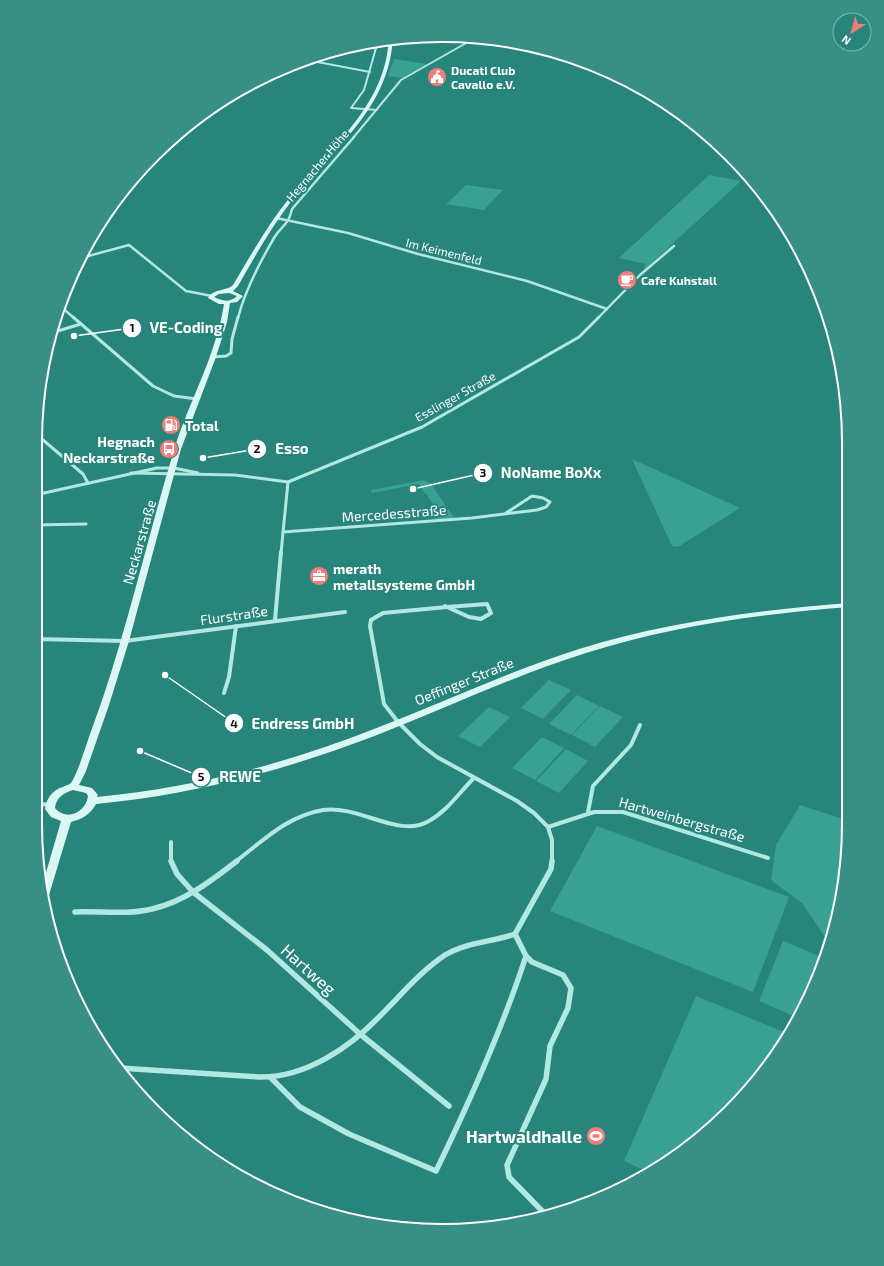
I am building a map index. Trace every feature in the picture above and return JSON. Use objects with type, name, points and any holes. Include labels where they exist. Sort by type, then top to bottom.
[{"type":"main road","name":"Hegnacher Höhe","points":[[230,291],[235,286],[276,218],[301,186],[368,109],[377,94],[387,68],[390,45]]},
{"type":"main road","points":[[230,291],[240,296],[235,301],[227,303],[215,302],[211,298],[218,292],[230,291]]},
{"type":"main road","name":"Neckarstraße","points":[[73,787],[81,770],[105,705],[125,641],[173,472],[178,449],[213,357],[224,322],[227,303]]},
{"type":"main road","name":"Oeffinger Straße","points":[[93,801],[140,796],[190,787],[283,764],[347,743],[546,664],[613,642],[703,622],[757,614],[842,606]]},
{"type":"main road","points":[[73,787],[88,790],[93,795],[93,801],[85,813],[67,818],[61,818],[52,813],[50,804],[58,793],[73,787]]},
{"type":"main road","points":[[47,886],[67,818]]},
{"type":"street","name":"Hegnacher Höhe","points":[[213,357],[226,356],[231,353],[232,339],[239,313],[250,287],[275,236],[289,221],[292,209],[300,198],[321,176],[401,80],[465,43]]},
{"type":"street","points":[[376,48],[364,90],[351,108],[377,110]]},
{"type":"street","points":[[317,62],[370,72]]},
{"type":"street","name":"Im Keimenfeld","points":[[276,218],[348,233],[418,254],[527,281],[607,309]]},
{"type":"street","points":[[88,256],[129,245],[186,291],[212,296]]},
{"type":"street","name":"Esslinger Straße","points":[[288,482],[425,426],[568,344],[579,337],[674,246]]},
{"type":"street","points":[[64,310],[153,386],[165,394],[176,397],[197,399]]},
{"type":"street","points":[[58,331],[81,324]]},
{"type":"street","points":[[42,439],[83,474],[88,483]]},
{"type":"street","points":[[42,493],[157,468],[173,472],[208,474]]},
{"type":"street","points":[[131,473],[173,472],[208,474],[268,478],[288,482],[275,620]]},
{"type":"street","name":"Mercedesstraße","points":[[283,532],[472,518],[537,510],[546,507],[550,502],[544,498],[534,496],[527,497],[506,513]]},
{"type":"street","points":[[42,525],[86,524]]},
{"type":"street","points":[[125,1068],[270,1077],[298,1070],[323,1059],[360,1034],[391,1003],[443,956],[459,947],[515,934],[551,869],[554,853],[548,827],[534,813],[517,801],[473,779],[437,758],[420,744],[398,722],[384,704],[370,626],[371,620],[383,614],[397,611],[445,606],[487,604],[491,613],[481,619],[469,617],[445,606]]},
{"type":"street","name":"Flurstraße","points":[[42,639],[125,641],[275,620],[345,612]]},
{"type":"street","points":[[224,693],[229,677],[236,626]]},
{"type":"street","points":[[588,812],[593,786],[631,745],[640,726]]},
{"type":"street","points":[[75,912],[151,909],[171,904],[193,892],[282,825],[298,817],[319,811],[342,810],[355,812],[395,826],[412,826],[424,823],[435,816],[473,779]]},
{"type":"street","points":[[42,805],[50,804]]},
{"type":"street","name":"Hartweinbergstraße","points":[[548,827],[588,812],[609,810],[623,812],[768,858]]},
{"type":"street","name":"Hartweg","points":[[171,842],[171,862],[177,874],[193,892],[270,953],[360,1034],[449,1106]]},
{"type":"street","points":[[515,934],[526,956],[532,962],[563,975],[571,988],[568,1008],[550,1046],[546,1080],[507,1165],[509,1177],[542,1211]]},
{"type":"street","points":[[270,1077],[300,1107],[349,1134],[436,1171],[472,1097],[511,1002],[526,956]]},
{"type":"green space","points":[[394,59],[427,64],[402,78],[388,76]]},
{"type":"green space","points":[[709,175],[741,181],[646,268],[643,268],[646,264],[619,258]]},
{"type":"green space","points":[[466,185],[503,190],[484,210],[446,204]]},
{"type":"green space","points":[[632,459],[740,508],[678,547],[672,546]]},
{"type":"green space","points":[[424,480],[431,484],[455,519],[435,521],[431,512],[436,511],[427,494],[425,494],[419,484],[372,493],[371,490]]},
{"type":"green space","points":[[549,680],[571,690],[543,719],[521,708]]},
{"type":"green space","points":[[577,695],[599,706],[571,735],[549,724]]},
{"type":"green space","points":[[600,706],[623,717],[595,747],[572,735]]},
{"type":"green space","points":[[489,707],[510,717],[480,747],[458,736]]},
{"type":"green space","points":[[542,737],[564,748],[535,780],[512,768]]},
{"type":"green space","points":[[566,749],[588,761],[559,793],[536,781]]},
{"type":"green space","points":[[800,805],[842,819],[839,876],[825,938],[802,903],[771,880],[776,845]]},
{"type":"green space","points":[[597,826],[789,897],[753,992],[550,911]]},
{"type":"green space","points":[[783,941],[820,956],[812,977],[793,1016],[759,1001]]},
{"type":"green space","points":[[696,996],[783,1032],[775,1046],[743,1088],[706,1125],[664,1157],[643,1170],[624,1161]]},
{"type":"place","name":"Ducati Club Cavallo e.V.","points":[[437,77]]},
{"type":"place","name":"Cafe Kuhstall","points":[[627,280]]},
{"type":"place","name":"VE-Coding","points":[[74,336]]},
{"type":"place","name":"Total","points":[[171,425]]},
{"type":"place","name":"Hegnach Neckarstraße","points":[[169,449]]},
{"type":"place","name":"Esso","points":[[203,458]]},
{"type":"place","name":"NoName BoXx","points":[[413,489]]},
{"type":"place","name":"merath metallsysteme GmbH","points":[[319,576]]},
{"type":"place","name":"Endress GmbH","points":[[165,675]]},
{"type":"place","name":"REWE","points":[[140,751]]},
{"type":"place","name":"Hartwaldhalle","points":[[596,1136]]}]
